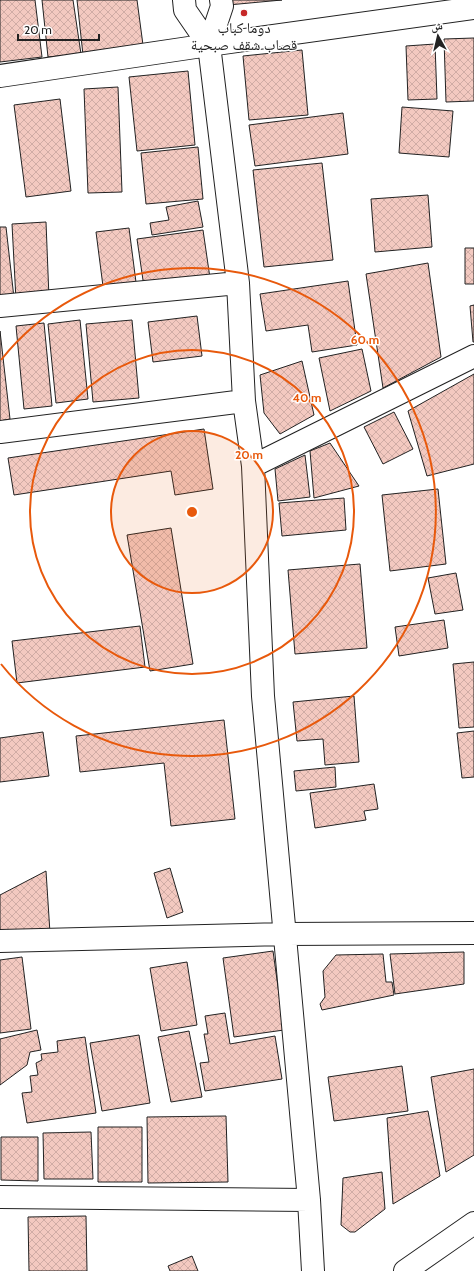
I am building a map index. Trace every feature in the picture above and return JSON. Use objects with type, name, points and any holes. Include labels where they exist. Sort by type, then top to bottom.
[{"type":"street","points":[[184,0],[185,10],[210,44]]},
{"type":"street","points":[[221,0],[222,6],[210,44],[238,283],[244,401],[254,466],[263,696],[309,1200],[313,1271]]},
{"type":"street","points":[[0,76],[210,44],[474,8]]},
{"type":"street","points":[[0,306],[238,283]]},
{"type":"street","points":[[254,466],[474,356]]},
{"type":"street","points":[[0,432],[244,401]]},
{"type":"street","points":[[0,940],[285,934],[474,933]]},
{"type":"street","points":[[0,1197],[309,1200]]},
{"type":"street","points":[[405,1271],[474,1223]]},
{"type":"building","points":[[0,0],[35,0],[42,57],[0,62]]},
{"type":"building","points":[[42,0],[73,0],[81,54],[48,57]]},
{"type":"building","points":[[77,0],[137,0],[143,45],[83,55]]},
{"type":"building","points":[[228,0],[282,0],[228,5]]},
{"type":"building","points":[[474,38],[474,101],[446,102],[444,39]]},
{"type":"building","points":[[435,44],[437,99],[408,100],[406,46]]},
{"type":"building","points":[[302,50],[308,115],[249,120],[243,56]]},
{"type":"building","points":[[188,71],[195,145],[137,151],[129,77]]},
{"type":"building","points":[[118,87],[122,192],[88,193],[84,89]]},
{"type":"building","points":[[60,99],[71,191],[26,197],[14,105]]},
{"type":"building","points":[[402,107],[453,111],[449,157],[399,153]]},
{"type":"building","points":[[343,113],[348,154],[255,166],[249,125]]},
{"type":"building","points":[[198,147],[203,199],[146,204],[141,153]]},
{"type":"building","points":[[322,163],[333,260],[264,267],[253,170]]},
{"type":"building","points":[[428,195],[432,247],[375,252],[371,199]]},
{"type":"building","points":[[198,201],[203,227],[152,235],[150,223],[169,220],[166,207]]},
{"type":"building","points":[[46,222],[49,298],[16,300],[12,224]]},
{"type":"building","points":[[0,227],[6,227],[14,298],[0,300]]},
{"type":"building","points":[[129,228],[137,290],[104,294],[96,232]]},
{"type":"building","points":[[203,230],[210,278],[144,287],[137,239]]},
{"type":"building","points":[[465,248],[474,248],[474,284],[465,284]]},
{"type":"building","points":[[428,263],[441,357],[383,388],[366,274]]},
{"type":"building","points":[[348,281],[357,345],[312,352],[308,325],[266,331],[260,294]]},
{"type":"building","points":[[474,305],[474,342],[473,342],[470,306]]},
{"type":"building","points":[[197,316],[202,356],[153,362],[148,322]]},
{"type":"building","points":[[80,320],[88,399],[56,403],[48,324]]},
{"type":"building","points":[[132,320],[139,398],[93,402],[86,324]]},
{"type":"building","points":[[44,323],[52,406],[24,409],[16,326]]},
{"type":"building","points":[[0,331],[10,419],[0,421]]},
{"type":"building","points":[[362,349],[371,391],[330,411],[319,358]]},
{"type":"building","points":[[302,361],[314,415],[280,434],[264,413],[260,375]]},
{"type":"building","points":[[474,374],[474,464],[427,476],[408,411]]},
{"type":"building","points":[[394,412],[413,449],[383,464],[364,427]]},
{"type":"building","points":[[204,429],[213,489],[175,495],[171,471],[14,495],[8,458]]},
{"type":"building","points":[[330,443],[359,486],[314,498],[310,451]]},
{"type":"building","points":[[305,455],[310,497],[278,501],[275,469]]},
{"type":"building","points":[[438,489],[446,564],[390,571],[382,495]]},
{"type":"building","points":[[344,498],[346,530],[282,536],[279,503]]},
{"type":"building","points":[[171,528],[193,664],[150,671],[127,535]]},
{"type":"building","points":[[360,564],[367,648],[295,654],[288,570]]},
{"type":"building","points":[[456,573],[463,610],[435,614],[428,578]]},
{"type":"building","points":[[444,620],[448,648],[399,656],[395,627]]},
{"type":"building","points":[[140,626],[145,667],[17,683],[12,641]]},
{"type":"building","points":[[474,662],[474,727],[459,728],[453,664]]},
{"type":"building","points":[[354,696],[359,762],[325,765],[323,739],[297,741],[293,702]]},
{"type":"building","points":[[224,720],[235,819],[171,826],[164,763],[80,772],[76,736]]},
{"type":"building","points":[[474,731],[474,777],[462,778],[457,733]]},
{"type":"building","points":[[43,732],[49,776],[0,782],[0,738]]},
{"type":"building","points":[[335,767],[336,787],[296,791],[294,771]]},
{"type":"building","points":[[374,784],[378,809],[364,811],[366,820],[315,828],[310,793]]},
{"type":"building","points":[[170,868],[183,912],[167,918],[154,873]]},
{"type":"building","points":[[46,871],[50,933],[0,935],[0,895]]},
{"type":"building","points":[[273,951],[284,1030],[234,1037],[223,958]]},
{"type":"building","points":[[464,952],[464,984],[395,994],[390,954]]},
{"type":"building","points":[[383,954],[386,982],[392,982],[394,995],[322,1010],[320,1004],[325,997],[323,971],[336,955]]},
{"type":"building","points":[[22,957],[31,1029],[0,1033],[0,960]]},
{"type":"building","points":[[187,962],[197,1025],[161,1031],[150,968]]},
{"type":"building","points":[[225,1013],[230,1044],[275,1036],[282,1079],[205,1091],[200,1063],[209,1062],[204,1034],[208,1034],[205,1016]]},
{"type":"building","points":[[37,1030],[41,1050],[30,1052],[27,1065],[0,1085],[0,1039]]},
{"type":"building","points":[[189,1031],[202,1097],[171,1102],[158,1037]]},
{"type":"building","points":[[139,1035],[150,1103],[102,1111],[90,1043]]},
{"type":"building","points":[[85,1037],[96,1113],[27,1123],[22,1093],[32,1092],[30,1076],[38,1075],[36,1063],[42,1060],[41,1054],[58,1052],[57,1041]]},
{"type":"building","points":[[402,1066],[408,1111],[334,1121],[328,1077]]},
{"type":"building","points":[[474,1069],[474,1155],[446,1172],[431,1077]]},
{"type":"building","points":[[428,1111],[440,1176],[393,1204],[387,1118]]},
{"type":"building","points":[[226,1116],[228,1182],[148,1183],[147,1117]]},
{"type":"building","points":[[98,1127],[142,1127],[142,1182],[98,1182]]},
{"type":"building","points":[[91,1132],[93,1179],[44,1179],[43,1133]]},
{"type":"building","points":[[1,1137],[38,1137],[38,1181],[1,1180]]},
{"type":"building","points":[[382,1172],[385,1209],[355,1232],[350,1232],[341,1225],[343,1178]]},
{"type":"building","points":[[86,1216],[87,1271],[29,1271],[28,1217]]},
{"type":"building","points":[[192,1256],[198,1271],[170,1271],[168,1266]]},
{"type":"place","name":"دوما كباب قصاب شقف صبحية","points":[[244,13]]}]
